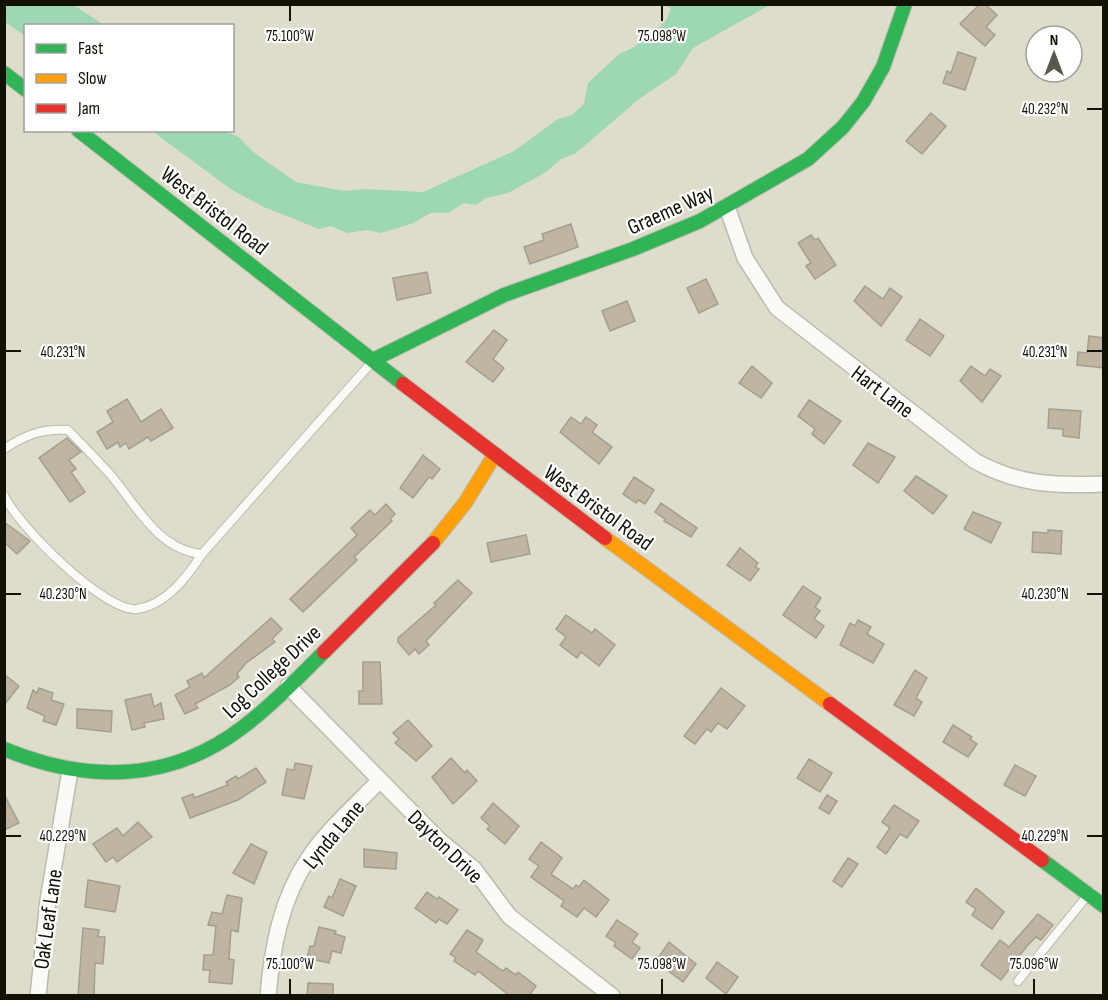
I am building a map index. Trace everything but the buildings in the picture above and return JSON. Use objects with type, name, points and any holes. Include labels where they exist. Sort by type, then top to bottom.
[{"type":"main road","name":"Graeme Way","points":[[373,360],[504,295],[633,249],[727,207],[808,159],[843,127],[863,102],[879,75],[905,4]]},
{"type":"main road","points":[[4,73],[24,88]]},
{"type":"main road","name":"West Bristol Road","points":[[81,132],[494,456],[1104,906]]},
{"type":"main road","name":"Log College Drive","points":[[4,749],[34,761],[70,771],[99,774],[126,773],[169,765],[195,756],[241,729],[406,572],[465,502],[494,456]]},
{"type":"street","name":"Hart Lane","points":[[727,207],[745,258],[777,308],[975,461],[994,472],[1041,485],[1104,484]]},
{"type":"street","name":"Dayton Drive","points":[[288,686],[439,840],[474,869],[509,916],[612,996]]},
{"type":"street","name":"Oak Leaf Lane","points":[[38,996],[44,923],[70,771]]},
{"type":"street","name":"Lynda Lane","points":[[268,996],[278,929],[297,879],[308,859],[325,837],[380,780]]},
{"type":"lane","points":[[4,495],[24,526],[71,571],[114,602],[135,609],[156,603],[174,589],[202,554],[373,360]]},
{"type":"lane","points":[[4,449],[19,439],[49,428],[68,430],[111,476],[140,514],[170,543],[188,553],[202,554]]},
{"type":"lane","points":[[1018,981],[1088,895]]},
{"type":"shaded area","points":[[72,4],[102,24],[24,24],[24,35],[5,22],[5,5]]},
{"type":"shaded area","points":[[665,5],[770,5],[693,48],[676,74],[639,99],[575,154],[561,159],[546,172],[508,193],[486,198],[476,205],[464,203],[448,213],[431,213],[411,224],[381,233],[367,230],[347,233],[331,226],[319,229],[264,207],[232,190],[153,132],[226,132],[239,137],[252,151],[296,182],[344,191],[364,189],[423,192],[514,151],[558,119],[572,115],[584,104],[588,83],[619,54],[634,47],[665,22],[671,9]]},
{"type":"traffic: fast","points":[[373,360],[504,295],[633,249],[700,221],[808,159],[843,127],[863,102],[883,67],[905,4]]},
{"type":"traffic: fast","points":[[4,73],[24,88]]},
{"type":"traffic: fast","points":[[81,132],[403,384]]},
{"type":"traffic: fast","points":[[4,749],[66,768],[96,772],[127,772],[157,768],[186,759],[215,745],[243,727],[275,700],[324,652]]},
{"type":"traffic: fast","points":[[1042,860],[1104,906]]},
{"type":"traffic: slow","points":[[433,543],[465,503],[494,456]]},
{"type":"traffic: slow","points":[[605,538],[830,704]]},
{"type":"traffic: jam","points":[[403,384],[605,538]]},
{"type":"traffic: jam","points":[[324,652],[433,543]]},
{"type":"traffic: jam","points":[[830,704],[1042,860]]}]
